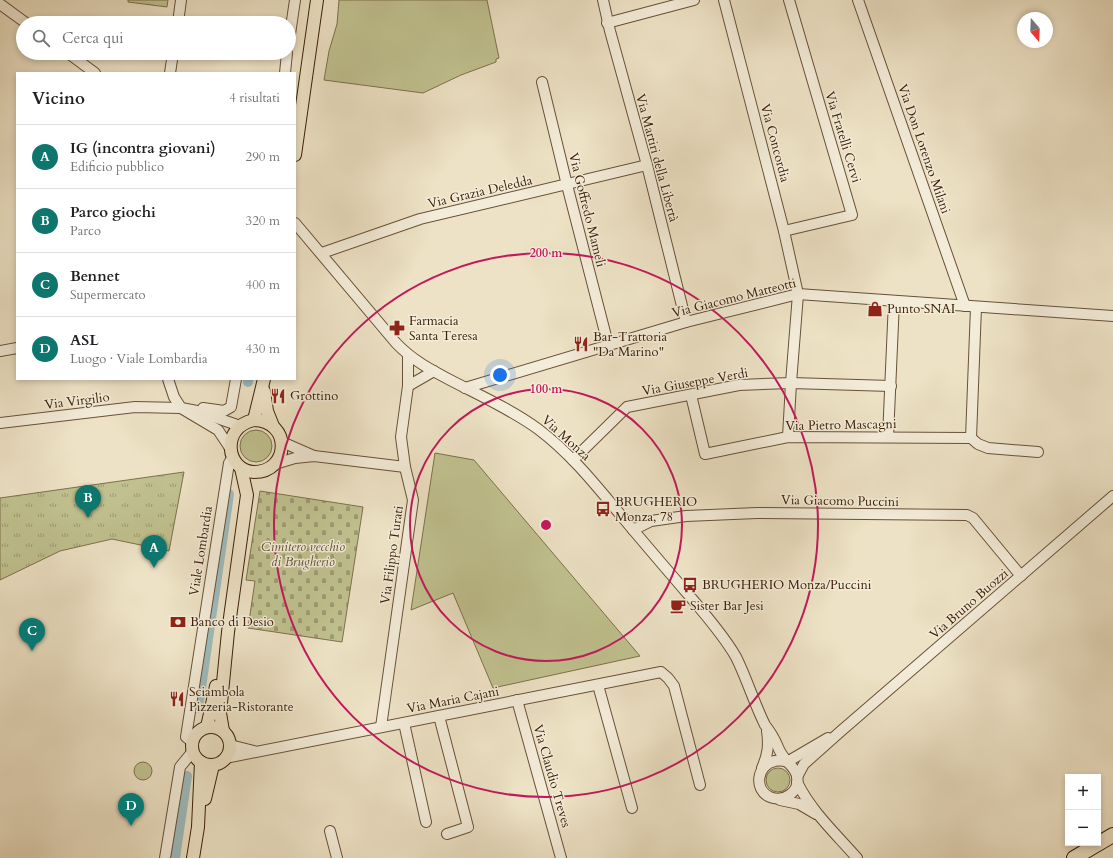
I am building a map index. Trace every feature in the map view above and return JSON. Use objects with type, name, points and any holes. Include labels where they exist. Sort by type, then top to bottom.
[{"type":"highway","points":[[1074,858],[1113,835]]},
{"type":"main road","points":[[296,148],[318,0]]},
{"type":"main road","points":[[254,420],[264,384]]},
{"type":"main road","points":[[264,384],[267,411],[273,426]]},
{"type":"main road","points":[[223,731],[220,713],[228,632],[248,495],[257,478],[264,471],[275,464],[281,454],[282,442],[277,430],[273,426],[261,420],[247,422],[240,426],[231,439],[232,452],[241,468],[248,495]]},
{"type":"main road","points":[[241,468],[248,471],[264,471]]},
{"type":"main road","points":[[207,727],[228,632]]},
{"type":"main road","points":[[207,727],[216,727],[223,731],[228,737],[230,745],[228,754],[225,758],[220,763],[213,765],[201,762],[196,757],[192,747],[197,732],[207,727]]},
{"type":"main road","points":[[198,827],[201,762]]},
{"type":"main road","points":[[193,858],[198,827],[213,765]]},
{"type":"street","points":[[179,16],[181,0]]},
{"type":"street","points":[[293,16],[295,0]]},
{"type":"street","name":"Via Martiri della Libertà","points":[[603,0],[647,165],[686,322]]},
{"type":"street","name":"Via Concordia","points":[[724,0],[784,231],[798,294],[788,437]]},
{"type":"street","name":"Via Fratelli Cervi","points":[[784,231],[852,215],[789,0]]},
{"type":"street","name":"Via Don Lorenzo Milani","points":[[858,0],[965,306]]},
{"type":"street","points":[[608,23],[688,1]]},
{"type":"street","points":[[0,4],[16,16]]},
{"type":"street","points":[[77,60],[94,72]]},
{"type":"street","points":[[170,72],[172,60]]},
{"type":"street","points":[[285,72],[286,60]]},
{"type":"street","name":"Via Goffredo Mameli","points":[[542,82],[608,344]]},
{"type":"street","name":"Via Grazia Deledda","points":[[322,253],[420,219],[647,165]]},
{"type":"street","name":"Via Monza","points":[[296,224],[322,253],[396,343],[408,354],[434,371],[532,425],[581,467],[716,627],[736,658],[766,725],[787,761]]},
{"type":"street","name":"Via Giacomo Matteotti","points":[[465,388],[608,344],[686,322],[798,294],[1113,316]]},
{"type":"street","points":[[888,437],[894,301]]},
{"type":"street","points":[[971,438],[976,307]]},
{"type":"street","points":[[0,351],[16,348]]},
{"type":"street","name":"Via Filippo Turati","points":[[381,727],[413,500],[405,467],[401,437],[408,386],[408,354]]},
{"type":"street","points":[[408,386],[434,371]]},
{"type":"street","points":[[168,380],[174,397],[181,408],[193,407],[224,411],[231,407],[236,380]]},
{"type":"street","name":"Via Giuseppe Verdi","points":[[573,460],[627,407],[739,385],[791,383],[891,386]]},
{"type":"street","name":"Via Pietro Mascagni","points":[[691,394],[705,454],[788,437],[971,438],[978,444],[988,448],[1038,452]]},
{"type":"street","name":"Via Virgilio","points":[[0,423],[135,407],[181,408],[197,411],[240,426]]},
{"type":"street","name":"Via Virgilio","points":[[181,408],[218,430],[232,452]]},
{"type":"street","points":[[282,442],[314,456]]},
{"type":"street","name":"Viale Lombardia","points":[[192,747],[186,737],[228,463],[232,452]]},
{"type":"street","points":[[275,464],[295,458],[314,456],[405,467]]},
{"type":"street","name":"Via Bruno Buozzi","points":[[797,779],[804,764],[840,731],[1113,496]]},
{"type":"street","name":"Via Giacomo Puccini","points":[[633,530],[651,521],[686,516],[757,513],[966,515],[973,518],[1021,576]]},
{"type":"street","name":"Via Maria Cajani","points":[[225,758],[661,672],[674,686],[700,785]]},
{"type":"street","points":[[598,684],[632,808]]},
{"type":"street","name":"Via Claudio Treves","points":[[517,700],[561,858]]},
{"type":"street","points":[[439,716],[468,827],[447,834]]},
{"type":"street","points":[[404,723],[426,822]]},
{"type":"street","name":"Via Monza","points":[[761,771],[768,753],[769,742],[766,725]]},
{"type":"street","name":"Via Bruno Buozzi","points":[[787,761],[840,731]]},
{"type":"street","name":"Via Maria Cajani","points":[[230,745],[258,752]]},
{"type":"street","points":[[165,858],[180,767],[192,747]]},
{"type":"street","points":[[820,816],[799,804],[769,797],[763,792],[760,786],[759,778],[761,771],[767,764],[776,760],[787,761],[794,768],[803,793],[820,816],[856,858]]},
{"type":"street","points":[[776,799],[782,799],[793,793],[796,788],[797,779]]},
{"type":"street","points":[[330,830],[337,858]]},
{"type":"green space","points":[[128,0],[168,0],[167,7],[128,2]]},
{"type":"green space","points":[[339,0],[487,0],[499,58],[496,59],[496,62],[461,75],[423,93],[324,80],[329,51],[337,24]]},
{"type":"green space","points":[[253,430],[259,430],[268,434],[272,446],[268,458],[259,462],[253,462],[244,458],[240,449],[240,443],[244,434]]},
{"type":"green space","points":[[435,453],[474,460],[640,656],[493,688],[453,593],[411,610]]},
{"type":"green space","points":[[184,472],[169,551],[112,539],[60,551],[0,580],[0,498]]},
{"type":"green space","name":"Cimitero vecchio di Brugherio","points":[[260,491],[363,507],[342,642],[248,628],[255,581],[246,580]]},
{"type":"green space","points":[[143,762],[149,765],[152,771],[149,777],[143,780],[137,777],[134,771],[137,765]]},
{"type":"green space","points":[[778,768],[786,772],[790,780],[786,788],[778,792],[770,788],[766,780],[770,772]]},
{"type":"waterway","points":[[198,708],[229,494]]},
{"type":"waterway","points":[[175,858],[187,776]]},
{"type":"place","name":"Punto SNAI","points":[[875,309]]},
{"type":"place","name":"Farmacia Santa Teresa","points":[[397,328]]},
{"type":"place","name":"Bar-Trattoria \"Da Marino\"","points":[[581,344]]},
{"type":"place","name":"Grottino","points":[[278,396]]},
{"type":"place","name":"BRUGHERIO Monza, 78","points":[[603,509]]},
{"type":"place","name":"Parco giochi","points":[[88,518]]},
{"type":"place","name":"IG (incontra giovani)","points":[[154,568]]},
{"type":"place","name":"BRUGHERIO Monza/Puccini","points":[[690,585]]},
{"type":"place","name":"Sister Bar Jesi","points":[[678,606]]},
{"type":"place","name":"Banco di Desio","points":[[178,622]]},
{"type":"place","name":"Bennet","points":[[32,651]]},
{"type":"place","name":"Sciambola Pizzeria-Ristorante","points":[[177,699]]},
{"type":"place","name":"ASL","points":[[131,826]]}]
